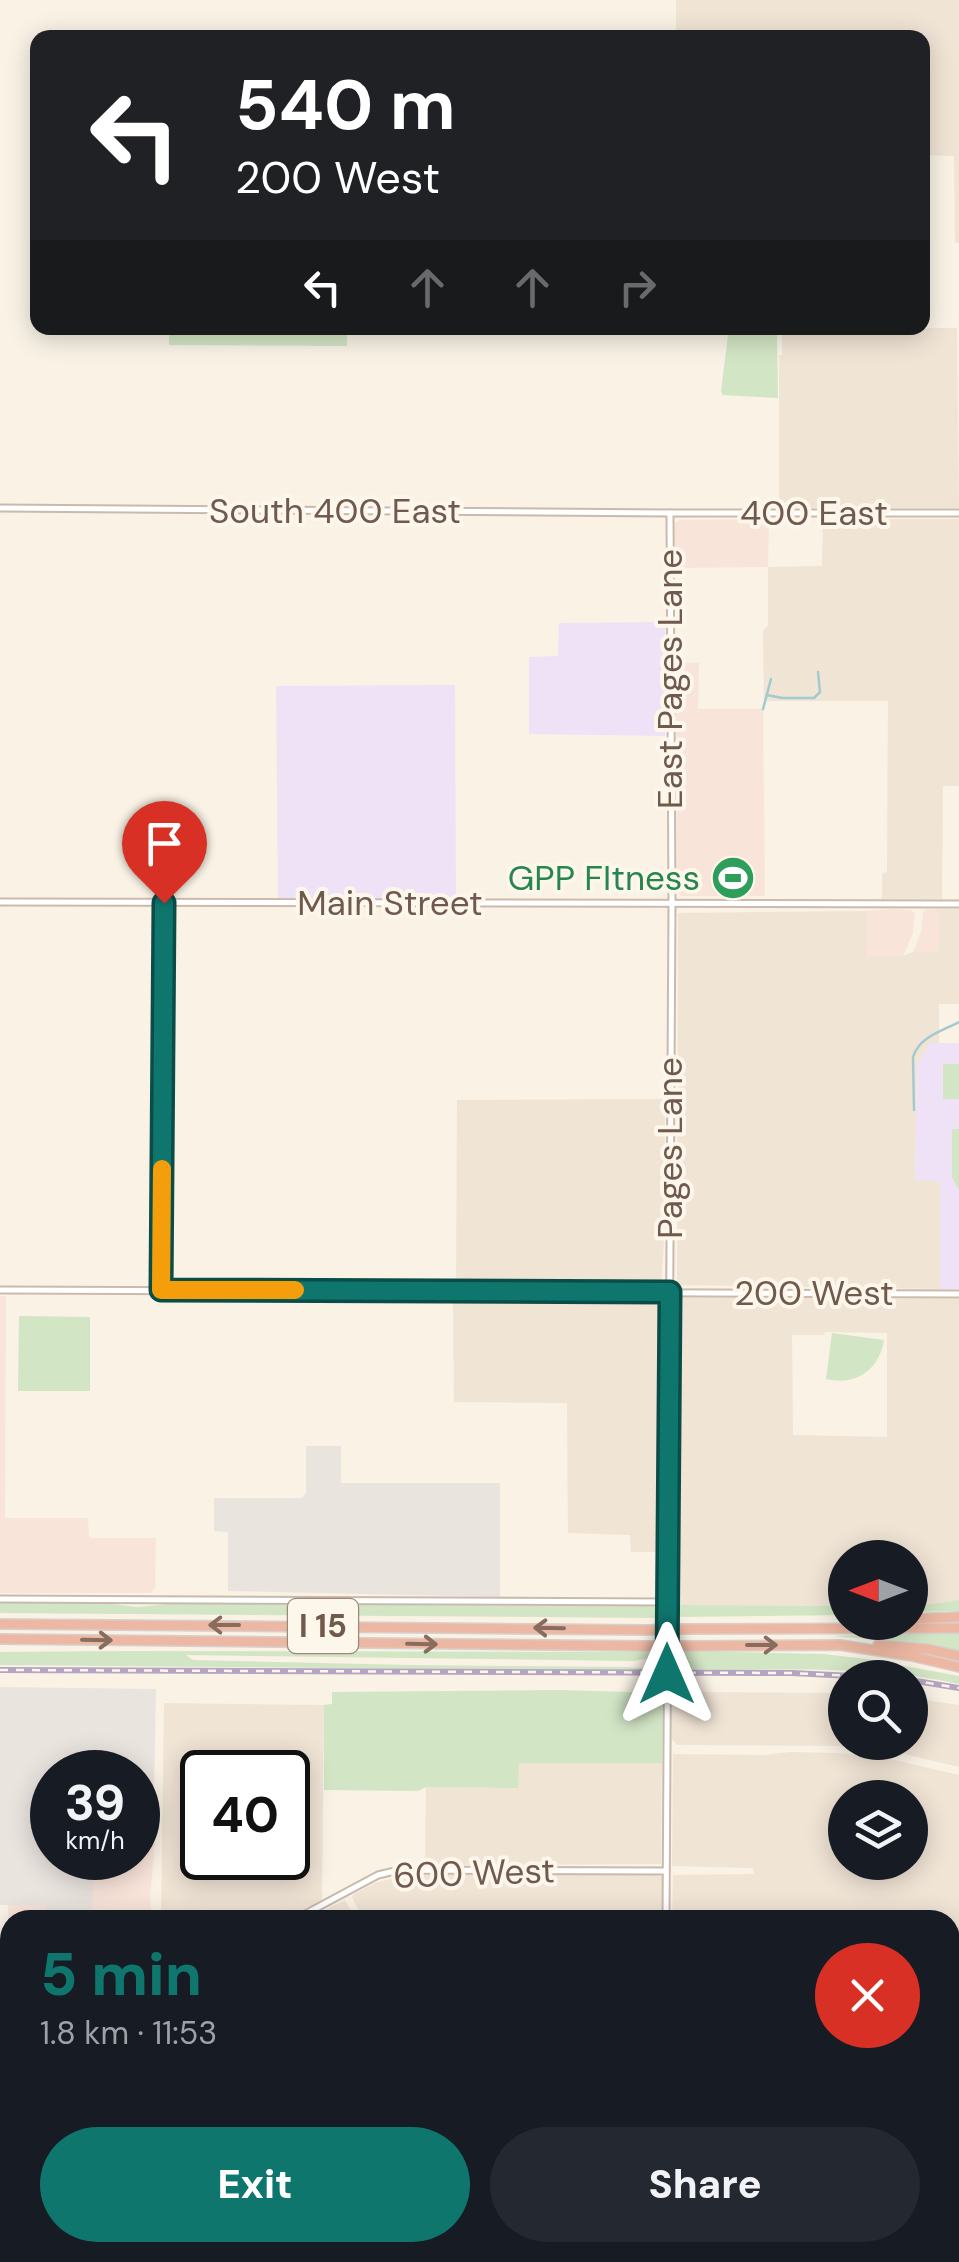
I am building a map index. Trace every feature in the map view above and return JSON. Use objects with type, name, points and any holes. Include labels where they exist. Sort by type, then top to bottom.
[{"type":"highway","points":[[928,1619],[959,1617]]},
{"type":"highway","name":"I 15","points":[[0,1624],[828,1630]]},
{"type":"highway","name":"I 15","points":[[928,1629],[959,1628]]},
{"type":"highway","name":"I 15","points":[[0,1639],[840,1645],[959,1667]]},
{"type":"highway","points":[[840,1645],[901,1646],[959,1656]]},
{"type":"street","name":"South 400 East","points":[[0,508],[670,513]]},
{"type":"street","name":"400 East","points":[[670,513],[959,513]]},
{"type":"street","name":"East Pages Lane","points":[[670,513],[672,904]]},
{"type":"street","name":"Main Street","points":[[0,902],[959,904]]},
{"type":"street","points":[[0,1290],[161,1290],[164,903]]},
{"type":"street","name":"Pages Lane","points":[[666,1910],[672,904]]},
{"type":"street","name":"200 West","points":[[161,1290],[959,1294]]},
{"type":"street","points":[[0,1599],[668,1602]]},
{"type":"street","name":"600 West","points":[[313,1910],[378,1875],[399,1870],[666,1871]]},
{"type":"shaded area","points":[[676,0],[959,0],[959,243],[955,243],[954,156],[930,155],[930,30],[676,30]]},
{"type":"shaded area","points":[[930,328],[957,328],[959,508],[779,508],[782,335],[930,335]]},
{"type":"shaded area","points":[[769,519],[768,567],[674,568],[675,523],[680,520]]},
{"type":"shaded area","points":[[823,519],[959,519],[959,786],[943,786],[942,899],[882,899],[882,873],[887,872],[888,701],[764,701],[763,631],[768,625],[768,567],[822,566]]},
{"type":"shaded area","points":[[665,622],[665,736],[529,734],[529,657],[558,656],[559,623]]},
{"type":"shaded area","points":[[676,662],[699,663],[698,709],[763,709],[765,896],[682,896],[677,892]]},
{"type":"shaded area","points":[[455,685],[456,898],[278,898],[276,686]]},
{"type":"shaded area","points":[[937,909],[959,909],[959,1004],[939,1004],[939,1043],[930,1043],[917,1065],[915,1180],[940,1181],[940,1289],[677,1285],[678,913],[867,911],[867,956],[903,956],[939,951]]},
{"type":"shaded area","points":[[937,909],[939,952],[913,952],[923,912]]},
{"type":"shaded area","points":[[911,910],[915,914],[913,933],[903,956],[866,956],[867,911]]},
{"type":"shaded area","points":[[930,1043],[959,1043],[959,1289],[940,1289],[940,1182],[915,1180],[917,1064]]},
{"type":"shaded area","points":[[665,1099],[661,1286],[456,1287],[457,1100]]},
{"type":"shaded area","points":[[0,1296],[6,1296],[5,1518],[88,1518],[89,1538],[156,1538],[155,1587],[151,1593],[0,1593]]},
{"type":"shaded area","points":[[453,1297],[664,1300],[663,1552],[631,1552],[630,1535],[568,1533],[567,1403],[454,1402]]},
{"type":"shaded area","points":[[680,1297],[959,1299],[959,1600],[928,1604],[928,1540],[828,1540],[828,1606],[672,1605],[675,1301]],"holes":[[[887,1333],[887,1437],[793,1435],[792,1335]]]},
{"type":"shaded area","points":[[306,1446],[341,1446],[341,1483],[500,1483],[500,1597],[228,1591],[228,1532],[214,1531],[214,1498],[302,1498],[306,1493]]},
{"type":"shaded area","points":[[0,1687],[156,1689],[155,1750],[30,1750],[30,1880],[93,1880],[92,1910],[46,1910],[46,1905],[0,1905]]},
{"type":"shaded area","points":[[671,1692],[828,1693],[828,1746],[677,1745],[672,1739]]},
{"type":"shaded area","points":[[928,1701],[959,1705],[959,1767],[928,1760]]},
{"type":"shaded area","points":[[164,1703],[324,1705],[322,1901],[306,1910],[161,1910]]},
{"type":"shaded area","points":[[828,1753],[828,1760],[894,1760],[959,1775],[959,1910],[672,1910],[673,1875],[754,1874],[753,1868],[672,1866],[673,1754]]},
{"type":"shaded area","points":[[518,1763],[662,1763],[661,1864],[428,1865],[426,1787],[517,1788]]},
{"type":"shaded area","points":[[658,1874],[662,1877],[662,1910],[359,1910],[354,1894],[375,1883],[407,1875]]},
{"type":"shaded area","points":[[93,1880],[152,1880],[151,1910],[91,1910]]},
{"type":"shaded area","points":[[345,1900],[350,1910],[325,1910]]},
{"type":"shaded area","points":[[8,1905],[47,1905],[47,1910],[8,1910]]},
{"type":"green space","points":[[169,335],[347,335],[347,346],[169,345]]},
{"type":"green space","points":[[728,335],[777,335],[778,398],[723,395]]},
{"type":"green space","points":[[943,1064],[959,1064],[959,1099],[943,1099]]},
{"type":"green space","points":[[952,1129],[959,1129],[959,1190],[952,1177]]},
{"type":"green space","points":[[19,1316],[90,1317],[90,1391],[18,1391]]},
{"type":"green space","points":[[832,1333],[884,1340],[877,1360],[856,1378],[826,1379]]},
{"type":"green space","points":[[959,1600],[959,1611],[928,1612],[928,1604]]},
{"type":"green space","points":[[0,1603],[104,1603],[137,1607],[660,1606],[661,1618],[0,1613]]},
{"type":"green space","points":[[674,1605],[828,1606],[828,1615],[674,1617]]},
{"type":"green space","points":[[928,1633],[959,1634],[959,1650],[887,1640],[928,1640]]},
{"type":"green space","points":[[660,1651],[660,1657],[632,1661],[186,1655],[193,1660],[627,1667],[653,1671],[0,1665],[0,1652]]},
{"type":"green space","points":[[681,1651],[823,1654],[872,1660],[828,1660],[828,1671],[681,1670]]},
{"type":"green space","points":[[928,1670],[959,1676],[959,1684],[928,1679]]},
{"type":"green space","points":[[332,1692],[663,1693],[662,1763],[519,1763],[518,1788],[324,1790],[324,1705],[332,1704]]},
{"type":"waterway","points":[[767,695],[814,698],[820,692],[818,672]]},
{"type":"waterway","points":[[763,709],[771,679]]},
{"type":"waterway","points":[[914,1110],[916,1050],[932,1035],[959,1022]]},
{"type":"railway","points":[[0,1670],[828,1675]]},
{"type":"railway","points":[[928,1683],[959,1688]]},
{"type":"slow traffic","points":[[162,1169],[161,1290],[295,1290]]},
{"type":"place","name":"GPP FItness","points":[[733,878]]},
{"type":"route","points":[[164,903],[161,1290],[670,1292],[667,1674]]}]
